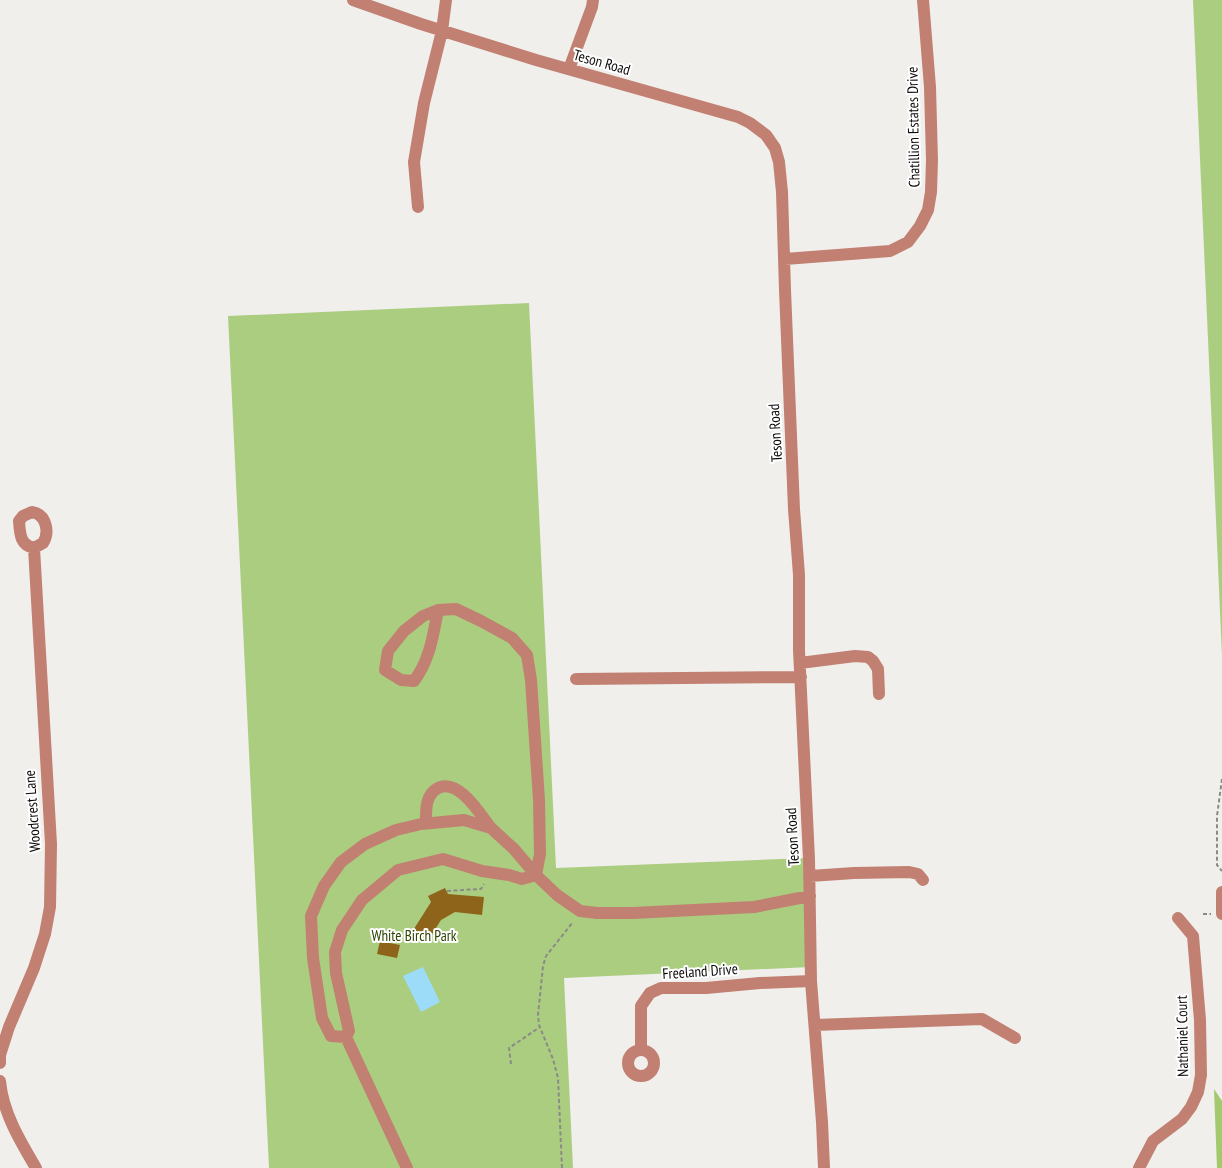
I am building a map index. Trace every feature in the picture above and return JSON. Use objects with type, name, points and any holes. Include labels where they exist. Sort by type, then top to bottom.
[{"type":"street","name":"Teson Road","points":[[353,0],[442,31],[738,117],[766,135],[775,148],[780,162],[782,192],[794,509],[800,575],[800,663],[810,876],[811,981],[824,1168]]},
{"type":"street","points":[[418,207],[414,162],[424,103],[442,31],[446,0]]},
{"type":"street","points":[[569,69],[593,0]]},
{"type":"street","name":"Chatillion Estates Drive","points":[[784,259],[890,251],[908,242],[920,226],[928,210],[931,192],[932,160],[930,87],[923,0]]},
{"type":"street","name":"Woodcrest Lane","points":[[0,1063],[0,1055],[10,1027],[34,968],[50,907],[52,844],[34,548]]},
{"type":"street","points":[[438,610],[431,646],[422,670],[414,681],[401,680],[385,670],[388,651],[404,631],[423,616],[438,610],[456,609],[481,621],[512,638],[528,655],[539,800],[540,854],[536,874]]},
{"type":"street","points":[[800,663],[855,656],[868,657],[873,661],[878,670],[879,694]]},
{"type":"street","points":[[576,679],[801,677]]},
{"type":"street","points":[[426,823],[426,808],[430,794],[439,788],[448,786],[455,788],[465,796],[491,828],[514,849],[557,895],[580,911],[632,913],[754,907],[810,896]]},
{"type":"street","points":[[346,1036],[332,1036],[322,1018],[313,958],[311,916],[324,886],[341,862],[365,844],[396,830],[426,823],[464,820],[491,828]]},
{"type":"street","points":[[346,1036],[349,1032],[336,973],[335,952],[342,930],[362,900],[369,894],[398,870],[443,859],[482,871],[522,879],[536,874]]},
{"type":"street","points":[[810,876],[909,872],[918,874],[923,880]]},
{"type":"street","points":[[1218,914],[1222,892]]},
{"type":"street","name":"Nathaniel Court","points":[[1139,1168],[1153,1142],[1182,1119],[1191,1107],[1198,1092],[1201,1076],[1200,1020],[1193,936],[1178,918]]},
{"type":"street","name":"Freeland Drive","points":[[641,1050],[641,1006],[650,993],[660,988],[706,988],[811,981]]},
{"type":"street","points":[[815,1024],[982,1019],[1015,1038]]},
{"type":"street","points":[[346,1036],[408,1168]]},
{"type":"street","points":[[0,1081],[6,1110],[36,1168]]},
{"type":"path","points":[[1222,779],[1217,816],[1217,865],[1222,871]]},
{"type":"path","points":[[1217,816],[1222,818]]},
{"type":"path","points":[[447,891],[481,889],[486,879]]},
{"type":"path","points":[[1204,914],[1218,914]]},
{"type":"path","points":[[562,1168],[558,1078],[553,1059],[540,1027],[538,1015],[543,966],[546,956],[576,918]]},
{"type":"path","points":[[511,1064],[509,1048],[540,1027]]},
{"type":"green space","points":[[1193,0],[1222,0],[1222,656]]},
{"type":"green space","name":"White Birch Park","points":[[529,303],[556,868],[805,858],[810,967],[564,978],[573,1168],[269,1168],[228,316]]},
{"type":"green space","points":[[1214,1089],[1222,1101],[1222,1168],[1217,1168]]},
{"type":"water","points":[[423,967],[440,1002],[421,1012],[403,976]]},
{"type":"building","points":[[445,888],[448,894],[484,897],[482,915],[455,912],[441,920],[427,942],[412,932],[431,902],[428,896]]},
{"type":"building","points":[[380,941],[400,945],[397,958],[377,954]]}]
